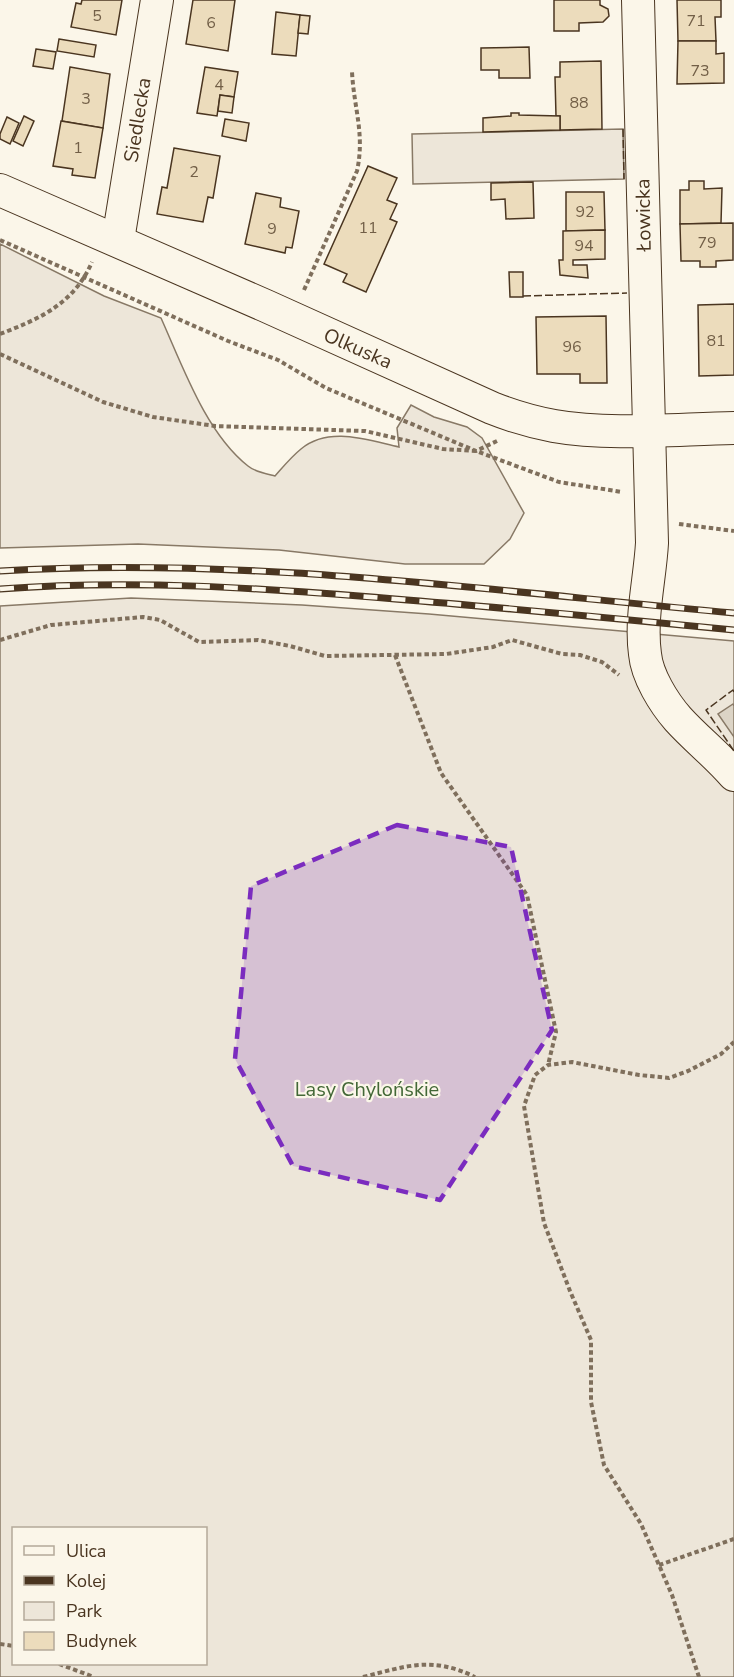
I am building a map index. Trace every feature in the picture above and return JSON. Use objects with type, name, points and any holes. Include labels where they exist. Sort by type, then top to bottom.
[{"type":"street","name":"Siedlecka","points":[[118,240],[157,0]]},
{"type":"street","name":"Łowicka","points":[[638,0],[651,508],[645,656],[665,702],[678,719],[734,775]]},
{"type":"street","name":"Olkuska","points":[[0,190],[292,317],[492,408],[525,419],[555,426],[590,429],[734,428]]},
{"type":"path","points":[[292,317],[357,171],[361,133],[352,72]]},
{"type":"path","points":[[0,241],[228,341],[278,360],[327,388],[476,451],[559,482],[589,488],[734,531]]},
{"type":"path","points":[[0,334],[52,312],[72,293],[90,268]]},
{"type":"path","points":[[0,354],[103,402],[153,417],[216,426],[365,431],[443,449],[476,451],[515,432],[525,419]]},
{"type":"path","points":[[0,640],[51,625],[143,617],[160,620],[199,642],[258,640],[291,646],[325,656],[446,654],[493,647],[512,640],[602,662],[623,680]]},
{"type":"path","points":[[395,655],[441,773],[527,895],[556,1032],[548,1065]]},
{"type":"path","points":[[699,1677],[672,1594],[640,1524],[604,1465],[591,1402],[591,1340],[544,1223],[524,1106],[535,1075],[548,1065],[572,1062],[639,1075],[669,1078],[721,1054],[734,1042]]},
{"type":"path","points":[[659,1565],[734,1539]]},
{"type":"path","points":[[363,1677],[401,1667],[433,1663],[475,1677]]},
{"type":"path","points":[[62,1665],[94,1677]]},
{"type":"highlighted area","points":[[397,825],[511,847],[552,1030],[440,1200],[293,1166],[235,1059],[251,886]]},
{"type":"green space","points":[[623,129],[624,179],[413,184],[412,134]]},
{"type":"green space","points":[[0,244],[104,296],[161,318],[187,378],[208,418],[233,452],[248,466],[258,471],[275,476],[301,449],[324,438],[336,436],[361,438],[399,447],[397,428],[411,405],[434,417],[467,427],[482,438],[524,513],[510,539],[484,564],[405,564],[279,550],[138,544],[0,548]]},
{"type":"green space","name":"Lasy Chylońskie","points":[[131,598],[302,605],[734,641],[734,1677],[0,1677],[0,606]]},
{"type":"shaded area","points":[[733,704],[734,706],[734,737],[718,714]]},
{"type":"building","points":[[82,0],[122,0],[116,35],[71,27],[76,3],[81,4]]},
{"type":"building","points":[[193,0],[235,0],[228,51],[186,44]]},
{"type":"building","points":[[554,0],[600,0],[600,5],[608,9],[609,16],[603,22],[579,23],[579,31],[554,31]]},
{"type":"building","points":[[677,0],[721,0],[721,17],[715,17],[716,41],[678,41]]},
{"type":"building","points":[[276,12],[300,15],[296,56],[272,54]]},
{"type":"building","points":[[300,15],[310,16],[308,34],[298,33]]},
{"type":"building","points":[[59,39],[96,45],[94,57],[57,51]]},
{"type":"building","points":[[678,41],[716,41],[716,54],[724,53],[724,83],[677,84]]},
{"type":"building","points":[[529,47],[530,78],[499,78],[499,70],[481,70],[481,48]]},
{"type":"building","points":[[36,49],[56,52],[53,69],[33,66]]},
{"type":"building","points":[[601,61],[602,129],[560,130],[560,116],[556,116],[555,77],[560,77],[560,62]]},
{"type":"building","points":[[70,67],[110,74],[103,128],[62,121]]},
{"type":"building","points":[[205,67],[238,72],[234,97],[220,95],[217,116],[197,113]]},
{"type":"building","points":[[220,95],[234,97],[232,113],[218,111]]},
{"type":"building","points":[[511,113],[560,116],[560,130],[483,132],[483,118],[511,116]]},
{"type":"building","points":[[24,116],[34,121],[23,146],[13,141]]},
{"type":"building","points":[[7,117],[19,123],[10,144],[0,139]]},
{"type":"building","points":[[225,119],[249,123],[246,141],[222,136]]},
{"type":"building","points":[[61,121],[103,128],[95,178],[72,175],[73,169],[53,166]]},
{"type":"building","points":[[174,148],[220,156],[213,198],[208,197],[203,222],[157,214],[162,187],[167,188]]},
{"type":"building","points":[[368,166],[397,178],[387,200],[397,204],[390,219],[397,222],[366,292],[343,282],[347,274],[324,264]]},
{"type":"building","points":[[689,181],[704,181],[704,189],[722,188],[721,223],[680,224],[680,190],[689,190]]},
{"type":"building","points":[[533,182],[534,218],[506,219],[505,199],[491,200],[491,183]]},
{"type":"building","points":[[566,192],[604,192],[605,230],[566,231]]},
{"type":"building","points":[[256,193],[281,198],[280,207],[299,211],[292,248],[286,247],[285,253],[245,244]]},
{"type":"building","points":[[733,223],[733,260],[716,261],[716,267],[700,267],[700,261],[681,261],[680,224]]},
{"type":"building","points":[[605,230],[605,259],[573,260],[573,265],[587,265],[588,278],[560,275],[559,260],[563,260],[563,231]]},
{"type":"building","points":[[509,272],[523,272],[523,297],[510,297]]},
{"type":"building","points":[[734,304],[734,375],[699,376],[698,305]]},
{"type":"building","points":[[606,316],[607,383],[580,383],[580,374],[537,374],[536,317]]},
{"type":"railway","points":[[0,571],[184,568],[276,572],[459,586],[734,613]]},
{"type":"railway","points":[[0,589],[99,585],[247,588],[437,602],[734,630]]},
{"type":"fence","points":[[623,129],[624,179]]},
{"type":"fence","points":[[523,296],[627,293]]},
{"type":"fence","points":[[734,692],[733,690],[706,710],[734,751]]}]
